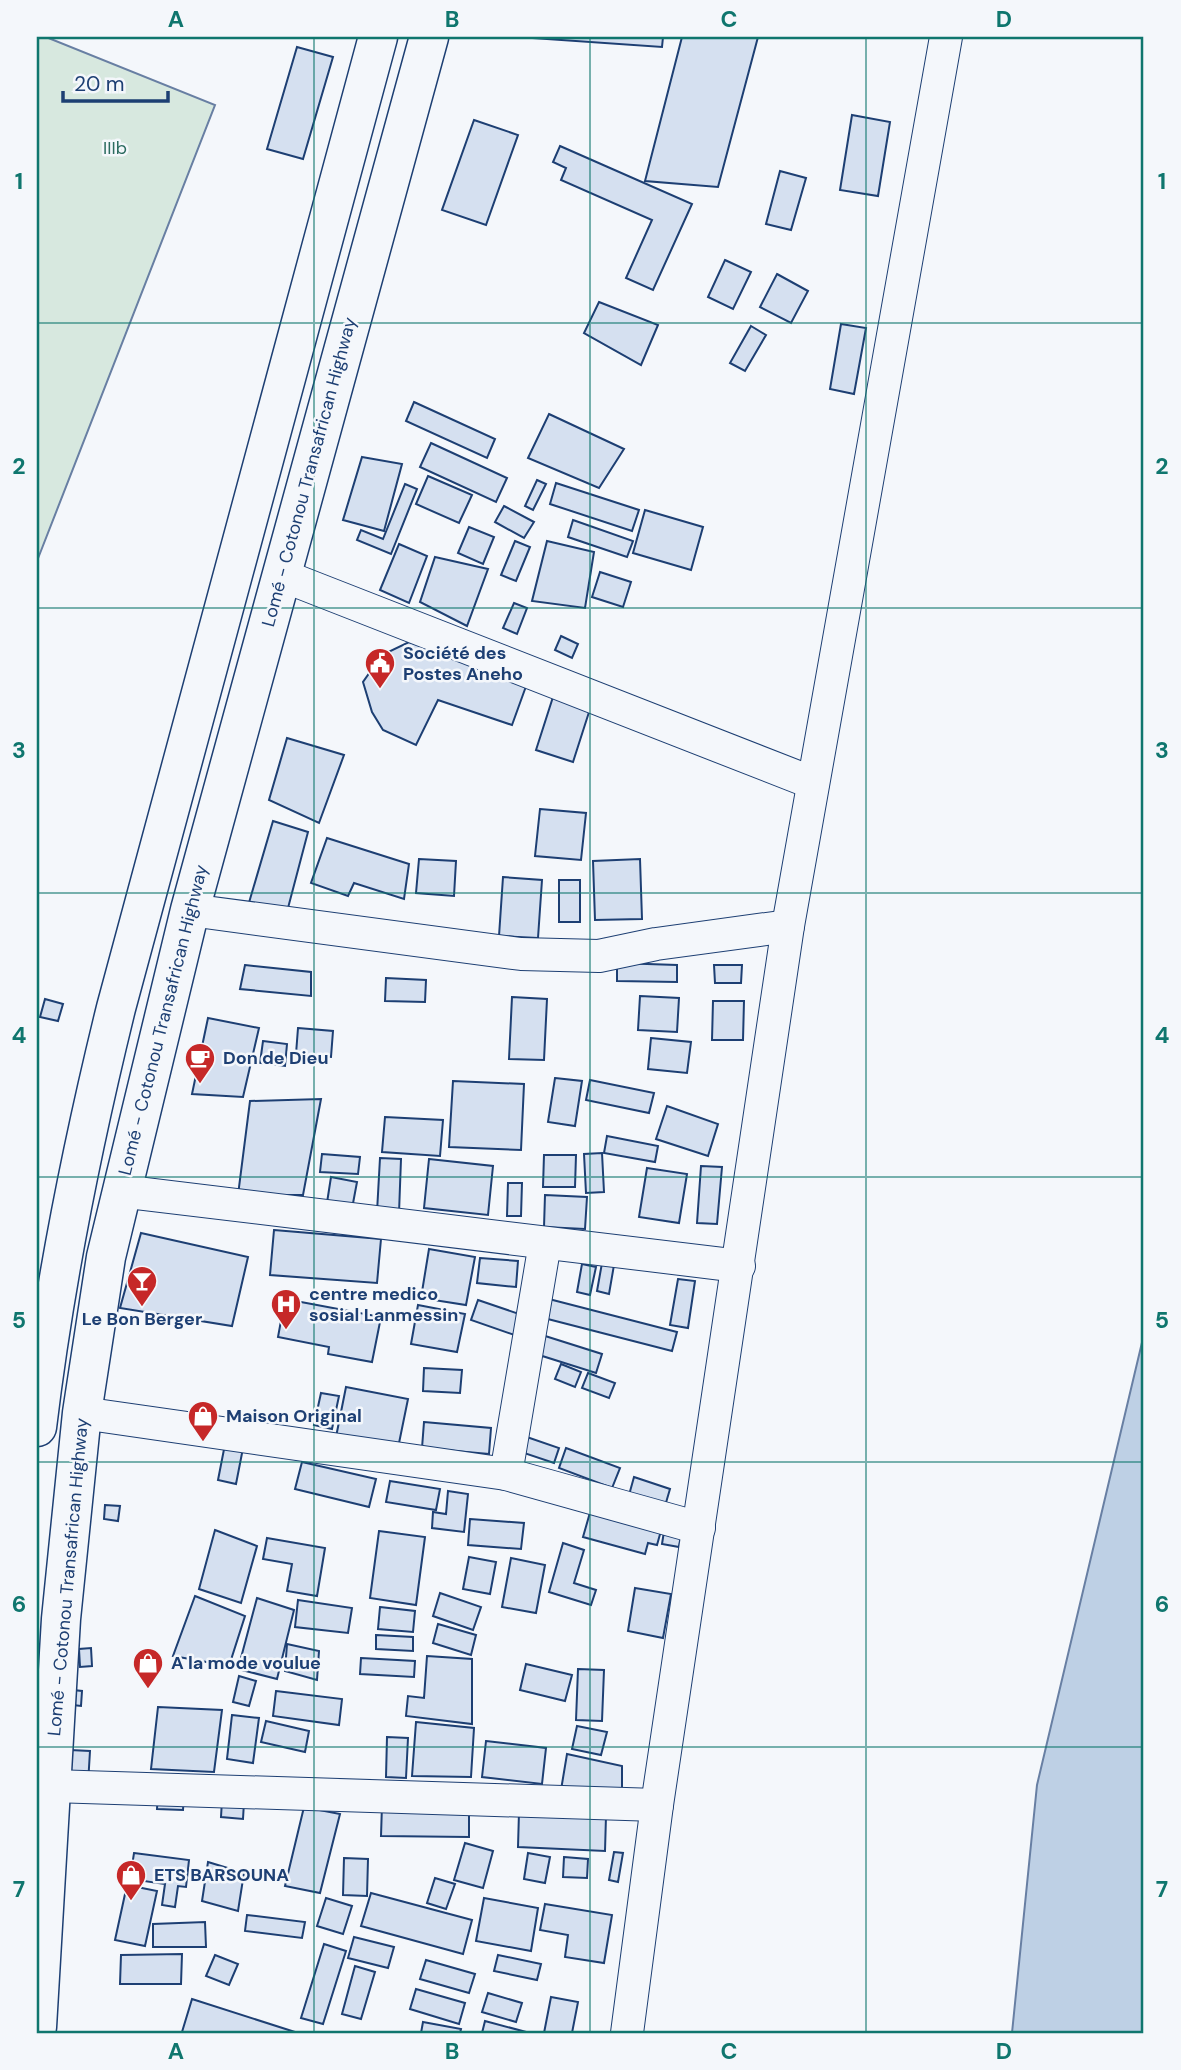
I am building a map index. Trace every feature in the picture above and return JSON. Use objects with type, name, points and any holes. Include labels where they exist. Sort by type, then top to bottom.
[{"type":"highway","points":[[37,1427],[47,1343],[87,1129],[116,1008],[378,37]]},
{"type":"highway","name":"Lomé - Cotonou Transafrican Highway","points":[[37,2027],[61,1619],[82,1413],[102,1283],[120,1191],[190,910],[429,37]]},
{"type":"street","points":[[628,2033],[657,1805],[788,926],[946,37]]},
{"type":"street","points":[[281,575],[813,783]]},
{"type":"street","points":[[190,910],[521,954],[547,955],[599,956],[656,944],[788,926]]},
{"type":"street","points":[[120,1191],[739,1266]]},
{"type":"street","points":[[506,1474],[545,1243]]},
{"type":"street","points":[[82,1413],[506,1474],[699,1528]]},
{"type":"street","points":[[52,1786],[657,1805]]},
{"type":"green space","name":"IIIb","points":[[37,37],[46,37],[215,105],[37,561]]},
{"type":"water","points":[[1144,1334],[1144,2033],[1012,2033],[1037,1785]]},
{"type":"building","points":[[518,37],[663,37],[662,47]]},
{"type":"building","points":[[682,37],[758,37],[718,187],[645,181]]},
{"type":"building","points":[[297,47],[333,57],[303,159],[267,149]]},
{"type":"building","points":[[852,115],[890,122],[878,196],[840,190]]},
{"type":"building","points":[[474,120],[518,135],[486,225],[442,210]]},
{"type":"building","points":[[560,146],[692,204],[653,290],[626,278],[652,220],[561,180],[566,168],[553,162]]},
{"type":"building","points":[[780,171],[806,178],[791,230],[766,224]]},
{"type":"building","points":[[725,260],[751,272],[733,309],[708,297]]},
{"type":"building","points":[[777,274],[808,291],[791,323],[760,307]]},
{"type":"building","points":[[599,302],[658,325],[641,365],[584,333]]},
{"type":"building","points":[[841,324],[866,328],[854,394],[830,389]]},
{"type":"building","points":[[751,326],[766,335],[745,371],[730,363]]},
{"type":"building","points":[[414,402],[495,439],[487,458],[406,421]]},
{"type":"building","points":[[549,414],[624,449],[599,488],[528,458]]},
{"type":"building","points":[[431,443],[507,478],[496,502],[420,467]]},
{"type":"building","points":[[362,457],[402,464],[384,531],[343,520]]},
{"type":"building","points":[[428,476],[472,495],[459,523],[416,504]]},
{"type":"building","points":[[537,480],[546,484],[533,510],[525,506]]},
{"type":"building","points":[[556,483],[639,510],[632,531],[550,504]]},
{"type":"building","points":[[405,484],[417,489],[391,554],[357,540],[361,530],[383,539]]},
{"type":"building","points":[[504,506],[534,522],[524,538],[495,522]]},
{"type":"building","points":[[645,510],[703,527],[691,570],[633,553]]},
{"type":"building","points":[[573,520],[633,541],[627,557],[568,537]]},
{"type":"building","points":[[469,527],[494,537],[483,564],[458,553]]},
{"type":"building","points":[[515,541],[530,547],[516,581],[501,575]]},
{"type":"building","points":[[547,541],[594,552],[585,608],[532,601]]},
{"type":"building","points":[[399,544],[427,556],[409,603],[380,590]]},
{"type":"building","points":[[435,557],[488,569],[467,626],[420,602]]},
{"type":"building","points":[[600,572],[631,582],[623,607],[592,597]]},
{"type":"building","points":[[514,603],[527,608],[517,634],[503,628]]},
{"type":"building","points":[[561,636],[578,644],[572,658],[555,650]]},
{"type":"building","points":[[409,642],[529,678],[512,725],[438,700],[416,745],[383,730],[372,712],[363,682],[382,655]]},
{"type":"building","points":[[553,697],[590,709],[573,762],[536,750]]},
{"type":"building","points":[[287,738],[344,755],[319,823],[269,800]]},
{"type":"building","points":[[540,809],[586,813],[581,860],[535,856]]},
{"type":"building","points":[[273,821],[308,832],[288,908],[248,906]]},
{"type":"building","points":[[327,838],[409,864],[404,899],[354,883],[348,896],[311,883]]},
{"type":"building","points":[[419,859],[456,861],[454,896],[416,893]]},
{"type":"building","points":[[640,859],[642,919],[595,920],[593,861]]},
{"type":"building","points":[[503,877],[542,880],[538,938],[499,936]]},
{"type":"building","points":[[559,880],[580,880],[580,922],[559,922]]},
{"type":"building","points":[[617,963],[677,965],[677,982],[617,981]]},
{"type":"building","points":[[245,965],[311,972],[311,996],[240,989]]},
{"type":"building","points":[[714,965],[742,965],[741,983],[715,983]]},
{"type":"building","points":[[386,978],[426,980],[425,1002],[385,1001]]},
{"type":"building","points":[[640,996],[679,998],[677,1032],[638,1030]]},
{"type":"building","points":[[512,997],[547,999],[544,1060],[509,1059]]},
{"type":"building","points":[[45,999],[63,1004],[58,1021],[40,1017]]},
{"type":"building","points":[[713,1001],[744,1001],[743,1040],[712,1040]]},
{"type":"building","points":[[208,1018],[259,1028],[243,1097],[192,1094]]},
{"type":"building","points":[[298,1028],[333,1031],[331,1057],[296,1054]]},
{"type":"building","points":[[651,1038],[691,1042],[687,1073],[648,1069]]},
{"type":"building","points":[[263,1041],[287,1044],[285,1066],[260,1063]]},
{"type":"building","points":[[555,1078],[582,1081],[575,1126],[548,1122]]},
{"type":"building","points":[[590,1080],[654,1093],[649,1113],[586,1100]]},
{"type":"building","points":[[453,1081],[524,1084],[521,1150],[449,1147]]},
{"type":"building","points":[[321,1099],[303,1195],[238,1195],[250,1101]]},
{"type":"building","points":[[667,1106],[718,1124],[708,1156],[656,1139]]},
{"type":"building","points":[[385,1117],[443,1120],[440,1156],[382,1152]]},
{"type":"building","points":[[607,1136],[658,1146],[655,1162],[604,1153]]},
{"type":"building","points":[[602,1153],[604,1192],[586,1193],[584,1154]]},
{"type":"building","points":[[322,1154],[360,1157],[358,1174],[320,1172]]},
{"type":"building","points":[[544,1155],[576,1155],[575,1187],[543,1187]]},
{"type":"building","points":[[380,1158],[401,1159],[399,1213],[377,1212]]},
{"type":"building","points":[[429,1159],[493,1166],[488,1215],[424,1208]]},
{"type":"building","points":[[701,1166],[722,1167],[717,1224],[697,1223]]},
{"type":"building","points":[[647,1168],[687,1174],[679,1223],[639,1217]]},
{"type":"building","points":[[331,1177],[357,1182],[351,1214],[326,1209]]},
{"type":"building","points":[[508,1183],[522,1183],[521,1216],[507,1216]]},
{"type":"building","points":[[545,1195],[587,1197],[585,1229],[544,1227]]},
{"type":"building","points":[[274,1230],[381,1239],[377,1283],[270,1275]]},
{"type":"building","points":[[141,1233],[248,1257],[232,1326],[120,1308]]},
{"type":"building","points":[[429,1249],[475,1257],[466,1305],[421,1298]]},
{"type":"building","points":[[480,1258],[518,1261],[516,1287],[477,1283]]},
{"type":"building","points":[[602,1263],[614,1265],[609,1294],[597,1291]]},
{"type":"building","points":[[582,1264],[596,1267],[590,1295],[577,1292]]},
{"type":"building","points":[[678,1279],[695,1281],[688,1328],[670,1325]]},
{"type":"building","points":[[545,1298],[677,1332],[672,1351],[540,1317]]},
{"type":"building","points":[[285,1299],[381,1317],[372,1362],[328,1354],[329,1347],[278,1337]]},
{"type":"building","points":[[478,1300],[531,1318],[523,1338],[471,1320]]},
{"type":"building","points":[[418,1305],[465,1314],[457,1352],[411,1344]]},
{"type":"building","points":[[542,1335],[602,1354],[596,1373],[536,1354]]},
{"type":"building","points":[[561,1364],[581,1372],[575,1387],[555,1379]]},
{"type":"building","points":[[424,1368],[462,1370],[460,1393],[423,1391]]},
{"type":"building","points":[[588,1373],[615,1383],[609,1398],[582,1388]]},
{"type":"building","points":[[346,1387],[408,1399],[398,1448],[336,1437]]},
{"type":"building","points":[[321,1393],[339,1396],[332,1429],[314,1425]]},
{"type":"building","points":[[424,1422],[491,1428],[489,1454],[422,1448]]},
{"type":"building","points":[[521,1435],[559,1448],[554,1463],[515,1450]]},
{"type":"building","points":[[226,1439],[244,1443],[236,1484],[218,1480]]},
{"type":"building","points":[[566,1448],[620,1468],[612,1488],[559,1468]]},
{"type":"building","points":[[302,1462],[376,1479],[369,1507],[295,1489]]},
{"type":"building","points":[[634,1477],[670,1489],[665,1506],[629,1495]]},
{"type":"building","points":[[390,1481],[440,1489],[436,1510],[386,1502]]},
{"type":"building","points":[[448,1491],[468,1494],[464,1532],[432,1528],[433,1512],[446,1514]]},
{"type":"building","points":[[105,1505],[120,1506],[118,1521],[104,1519]]},
{"type":"building","points":[[591,1509],[662,1527],[657,1545],[648,1543],[645,1554],[583,1537]]},
{"type":"building","points":[[470,1519],[524,1523],[521,1549],[468,1545]]},
{"type":"building","points":[[665,1525],[682,1528],[679,1547],[662,1544]]},
{"type":"building","points":[[215,1530],[257,1546],[241,1603],[199,1589]]},
{"type":"building","points":[[379,1531],[425,1537],[416,1605],[370,1598]]},
{"type":"building","points":[[267,1538],[325,1548],[317,1596],[287,1591],[292,1564],[263,1559]]},
{"type":"building","points":[[563,1543],[584,1550],[574,1583],[596,1590],[591,1605],[549,1592]]},
{"type":"building","points":[[469,1557],[496,1562],[490,1594],[463,1589]]},
{"type":"building","points":[[511,1558],[545,1565],[536,1613],[502,1607]]},
{"type":"building","points":[[635,1588],[671,1594],[663,1638],[628,1631]]},
{"type":"building","points":[[440,1593],[481,1607],[473,1630],[433,1616]]},
{"type":"building","points":[[195,1596],[245,1616],[229,1666],[173,1656]]},
{"type":"building","points":[[257,1598],[294,1610],[277,1679],[238,1669]]},
{"type":"building","points":[[298,1600],[352,1608],[348,1633],[295,1627]]},
{"type":"building","points":[[380,1607],[415,1611],[413,1632],[378,1629]]},
{"type":"building","points":[[438,1624],[476,1635],[471,1655],[433,1643]]},
{"type":"building","points":[[376,1635],[413,1637],[413,1651],[376,1649]]},
{"type":"building","points":[[287,1644],[319,1651],[317,1680],[285,1671]]},
{"type":"building","points":[[91,1648],[92,1666],[80,1667],[79,1649]]},
{"type":"building","points":[[427,1656],[472,1659],[472,1724],[406,1716],[408,1696],[424,1698]]},
{"type":"building","points":[[361,1658],[415,1661],[414,1677],[360,1674]]},
{"type":"building","points":[[526,1664],[572,1675],[565,1701],[520,1690]]},
{"type":"building","points":[[578,1669],[604,1670],[602,1721],[576,1720]]},
{"type":"building","points":[[239,1676],[256,1681],[249,1706],[233,1702]]},
{"type":"building","points":[[73,1690],[82,1691],[81,1706],[73,1705]]},
{"type":"building","points":[[276,1691],[342,1699],[339,1725],[273,1716]]},
{"type":"building","points":[[158,1707],[222,1710],[214,1772],[151,1769]]},
{"type":"building","points":[[232,1715],[259,1718],[253,1763],[227,1759]]},
{"type":"building","points":[[266,1721],[309,1731],[305,1752],[261,1742]]},
{"type":"building","points":[[416,1722],[474,1728],[471,1777],[412,1776]]},
{"type":"building","points":[[577,1726],[607,1732],[601,1755],[572,1749]]},
{"type":"building","points":[[387,1737],[408,1738],[406,1778],[386,1777]]},
{"type":"building","points":[[486,1741],[546,1748],[542,1784],[482,1777]]},
{"type":"building","points":[[70,1750],[90,1751],[88,1784],[69,1783]]},
{"type":"building","points":[[567,1754],[622,1766],[622,1797],[561,1790]]},
{"type":"building","points":[[158,1793],[184,1794],[183,1810],[157,1809]]},
{"type":"building","points":[[222,1800],[244,1802],[243,1819],[221,1817]]},
{"type":"building","points":[[382,1805],[469,1806],[469,1837],[381,1836]]},
{"type":"building","points":[[304,1807],[340,1814],[320,1893],[285,1886]]},
{"type":"building","points":[[519,1812],[606,1816],[605,1851],[518,1847]]},
{"type":"building","points":[[465,1843],[493,1851],[483,1888],[454,1880]]},
{"type":"building","points":[[614,1852],[623,1853],[618,1882],[609,1880]]},
{"type":"building","points":[[134,1853],[189,1860],[186,1887],[178,1886],[175,1907],[162,1905],[165,1884],[130,1879]]},
{"type":"building","points":[[528,1853],[550,1857],[545,1883],[524,1879]]},
{"type":"building","points":[[564,1857],[588,1859],[587,1878],[563,1877]]},
{"type":"building","points":[[344,1858],[368,1859],[367,1896],[343,1895]]},
{"type":"building","points":[[208,1862],[244,1873],[238,1911],[202,1901]]},
{"type":"building","points":[[435,1878],[455,1884],[446,1909],[427,1903]]},
{"type":"building","points":[[127,1885],[157,1891],[145,1946],[115,1940]]},
{"type":"building","points":[[371,1893],[472,1920],[463,1954],[361,1926]]},
{"type":"building","points":[[326,1898],[352,1906],[343,1934],[317,1926]]},
{"type":"building","points":[[484,1898],[538,1908],[531,1951],[476,1941]]},
{"type":"building","points":[[545,1904],[612,1915],[604,1963],[565,1957],[568,1935],[540,1930]]},
{"type":"building","points":[[247,1915],[305,1922],[302,1938],[245,1931]]},
{"type":"building","points":[[205,1922],[206,1947],[153,1947],[153,1924]]},
{"type":"building","points":[[354,1937],[394,1947],[388,1968],[348,1958]]},
{"type":"building","points":[[324,1944],[346,1951],[323,2024],[301,2018]]},
{"type":"building","points":[[182,1954],[181,1984],[120,1984],[121,1955]]},
{"type":"building","points":[[215,1955],[238,1964],[229,1985],[206,1976]]},
{"type":"building","points":[[498,1955],[541,1964],[537,1980],[494,1971]]},
{"type":"building","points":[[426,1960],[475,1974],[469,1993],[420,1979]]},
{"type":"building","points":[[355,1966],[375,1972],[361,2019],[342,2014]]},
{"type":"building","points":[[416,1989],[465,2003],[459,2024],[410,2009]]},
{"type":"building","points":[[488,1993],[522,2003],[516,2022],[482,2012]]},
{"type":"building","points":[[551,1997],[578,2002],[572,2033],[544,2033]]},
{"type":"building","points":[[192,1999],[295,2032],[182,2032]]},
{"type":"building","points":[[485,2021],[530,2033],[482,2033]]},
{"type":"building","points":[[423,2022],[461,2029],[460,2033],[421,2033]]},
{"type":"place","name":"Société des Postes Aneho","points":[[380,690]]},
{"type":"place","name":"Don de Dieu","points":[[200,1085]]},
{"type":"place","name":"Le Bon Berger","points":[[142,1308]]},
{"type":"place","name":"centre medico sosial Lanmessin","points":[[286,1331]]},
{"type":"place","name":"Maison Original","points":[[203,1443]]},
{"type":"place","name":"A la mode voulue","points":[[148,1690]]},
{"type":"place","name":"ETS BARSOUNA","points":[[131,1902]]}]
